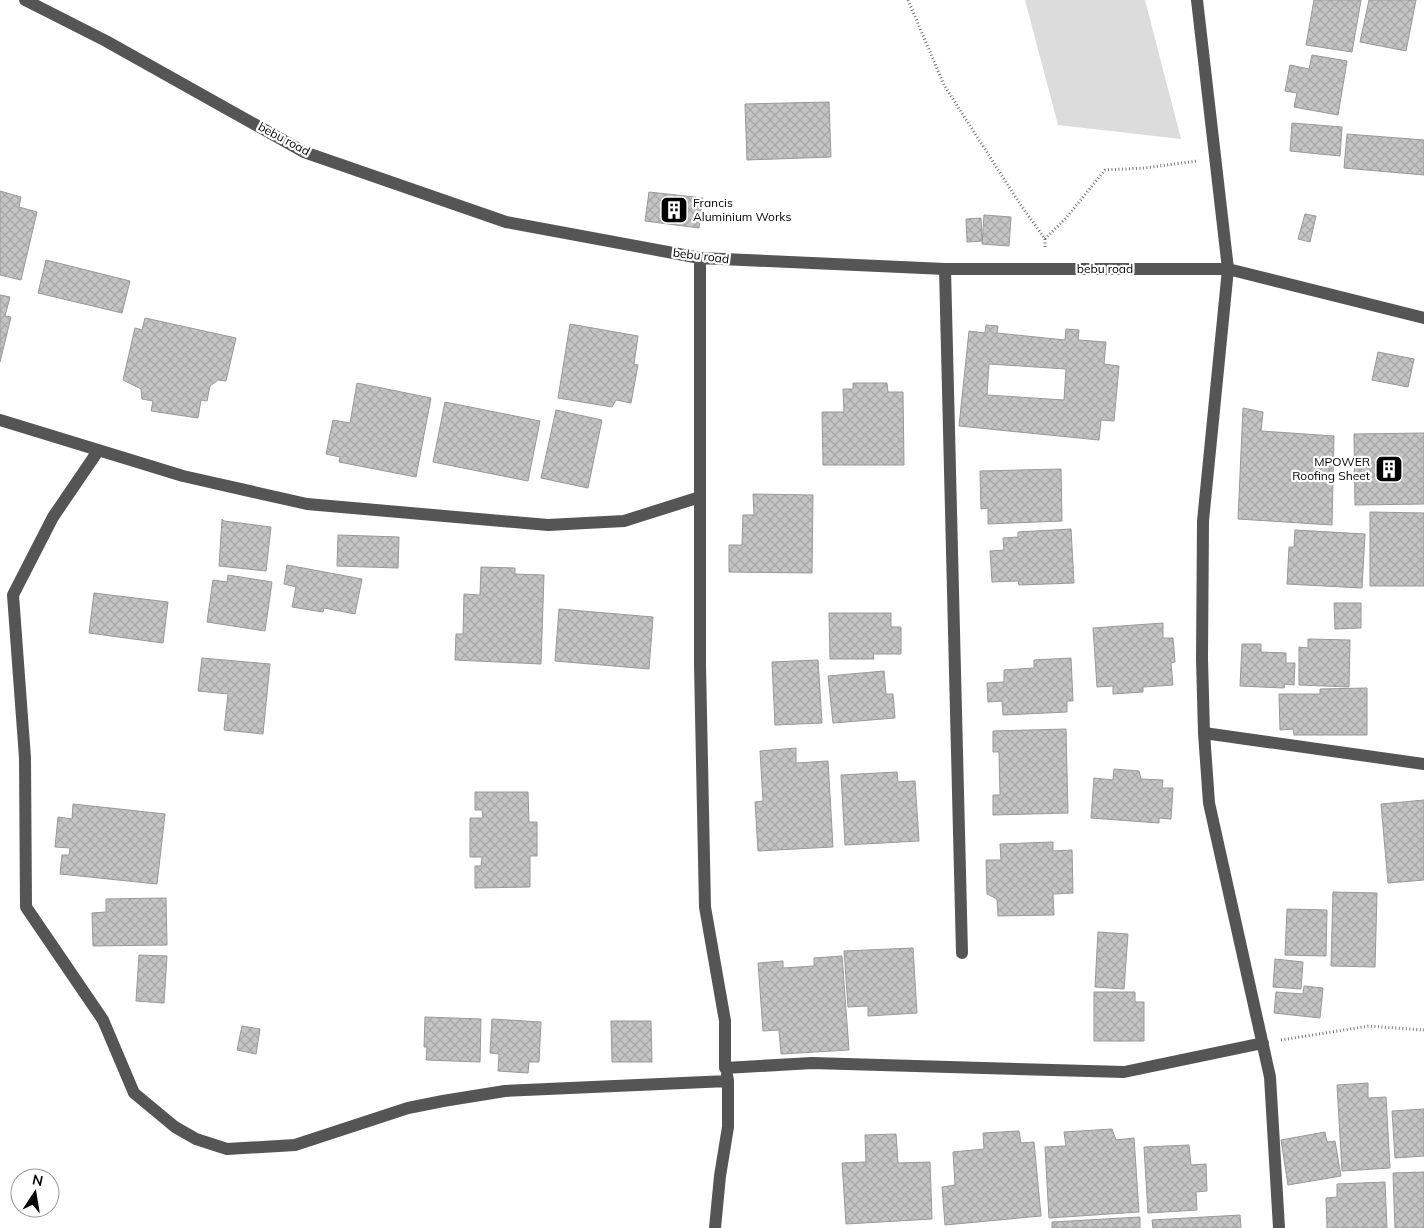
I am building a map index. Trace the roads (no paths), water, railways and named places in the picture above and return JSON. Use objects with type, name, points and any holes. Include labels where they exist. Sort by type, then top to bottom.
[{"type":"street","name":"bebu road","points":[[25,0],[106,41],[304,152],[506,222],[700,258],[945,269],[1228,270],[1424,318]]},
{"type":"street","points":[[1197,0],[1228,270],[1203,522],[1202,660],[1204,733],[1209,803],[1264,1043],[1270,1077],[1279,1228]]},
{"type":"street","points":[[700,258],[700,665],[705,908],[725,1021],[725,1068],[728,1081],[728,1127],[720,1176],[715,1228]]},
{"type":"street","points":[[945,269],[962,953]]},
{"type":"street","points":[[0,420],[184,476],[307,504],[548,525],[624,521],[700,497]]},
{"type":"street","points":[[98,451],[53,517],[12,595],[25,758],[26,907],[103,1020],[134,1093],[182,1131],[196,1139],[226,1149],[295,1145],[408,1108],[505,1092],[728,1081]]},
{"type":"street","points":[[1204,733],[1424,764]]},
{"type":"street","points":[[725,1068],[812,1063],[1124,1072],[1264,1043]]},
{"type":"place","name":"Francis Aluminium Works","points":[[674,210]]},
{"type":"place","name":"MPOWER Roofing Sheet","points":[[1389,469]]}]
